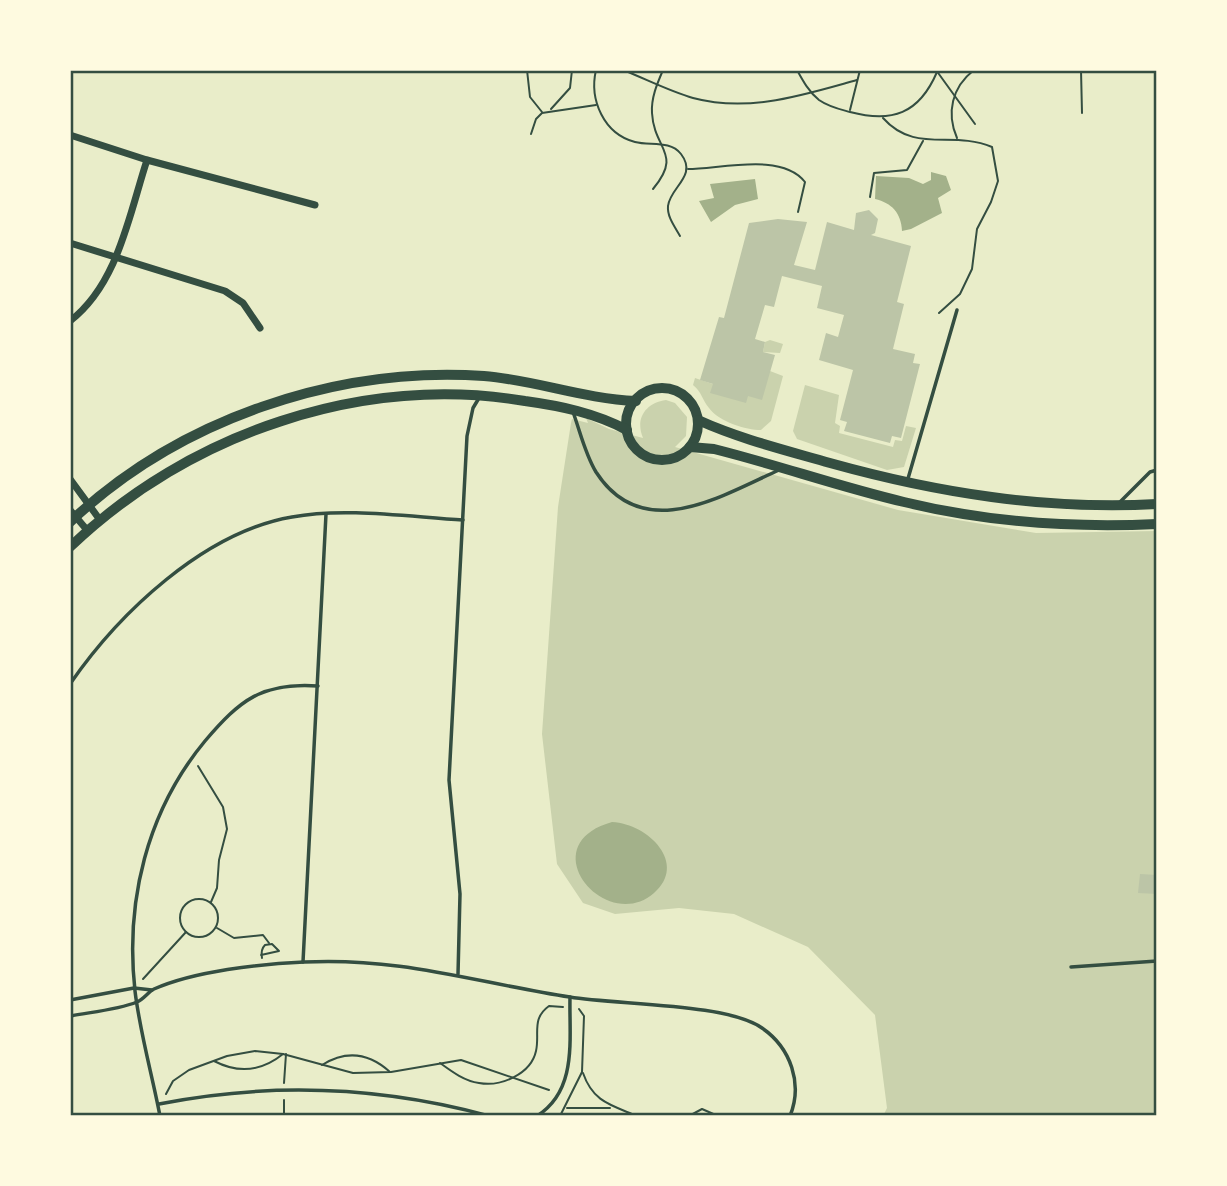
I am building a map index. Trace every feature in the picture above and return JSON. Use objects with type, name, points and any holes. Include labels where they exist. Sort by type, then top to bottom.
[{"type":"street","points":[[70,135],[146,160],[315,205]]},
{"type":"street","points":[[70,321],[86,308],[104,285],[146,160]]},
{"type":"street","points":[[70,243],[204,282],[225,291],[243,303],[260,328]]},
{"type":"street","points":[[87,530],[72,516],[150,461],[214,427],[282,401],[361,381],[415,376],[483,376],[545,384],[608,399],[636,401]]},
{"type":"street","points":[[650,390],[677,391],[691,403],[698,419],[695,439],[690,447],[667,460],[649,458],[634,447],[627,430],[630,410],[636,401],[650,390]]},
{"type":"street","points":[[70,547],[87,530],[160,477],[201,454],[288,419],[325,408],[402,396],[481,395],[572,410],[603,418],[627,430]]},
{"type":"street","points":[[698,419],[758,442],[907,484],[1018,502],[1113,506],[1157,504]]},
{"type":"street","points":[[690,447],[714,449],[902,502],[981,517],[1073,525],[1157,524]]},
{"type":"street","points":[[70,480],[100,520]]},
{"type":"lane","points":[[907,484],[957,310]]},
{"type":"lane","points":[[458,974],[460,894],[449,780],[469,423],[481,395]]},
{"type":"lane","points":[[572,410],[597,473],[609,486],[639,506],[675,511],[692,508],[781,469]]},
{"type":"lane","points":[[1113,506],[1126,499],[1150,472],[1157,470]]},
{"type":"lane","points":[[70,684],[110,632],[138,605],[199,558],[258,526],[292,516],[326,514],[463,520]]},
{"type":"lane","points":[[303,962],[326,514]]},
{"type":"lane","points":[[160,1116],[134,988],[134,916],[144,858],[159,814],[196,753],[219,725],[252,696],[273,687],[318,686]]},
{"type":"lane","points":[[1070,967],[1157,961]]},
{"type":"lane","points":[[70,1000],[134,988],[152,990],[263,966],[303,962],[381,963],[458,974],[570,997],[710,1011],[761,1027],[778,1041],[790,1060],[795,1083],[794,1105],[790,1116]]},
{"type":"lane","points":[[70,1016],[136,1002],[152,990]]},
{"type":"lane","points":[[537,1116],[555,1101],[564,1087],[568,1066],[570,997]]},
{"type":"lane","points":[[158,1104],[243,1091],[352,1091],[421,1100],[489,1116]]},
{"type":"path","points":[[527,70],[530,97],[542,113]]},
{"type":"path","points":[[550,110],[570,88],[572,70]]},
{"type":"path","points":[[596,70],[594,84],[597,105],[608,125],[626,139],[677,149],[687,169]]},
{"type":"path","points":[[623,70],[695,98],[741,104],[811,93],[857,80]]},
{"type":"path","points":[[653,190],[667,168],[668,159],[652,114],[657,84],[663,70]]},
{"type":"path","points":[[797,70],[811,93],[830,107],[883,118],[897,115],[916,103],[931,86],[936,71]]},
{"type":"path","points":[[849,111],[860,70]]},
{"type":"path","points":[[957,139],[951,112],[955,94],[974,70]]},
{"type":"path","points":[[1081,70],[1082,113]]},
{"type":"path","points":[[936,71],[975,124]]},
{"type":"path","points":[[531,134],[536,119],[542,113],[597,105]]},
{"type":"path","points":[[883,118],[906,137],[923,140],[957,139],[992,147],[998,181],[977,229],[972,269],[960,294],[939,313]]},
{"type":"path","points":[[870,197],[874,173],[907,170],[923,140]]},
{"type":"path","points":[[687,169],[747,164],[789,172],[806,182],[798,212]]},
{"type":"path","points":[[680,236],[668,214],[668,206],[687,169]]},
{"type":"path","points":[[196,753],[204,780],[223,807],[227,829],[211,902]]},
{"type":"path","points":[[195,899],[211,902],[218,911],[216,928],[202,937],[186,932],[180,923],[183,907],[195,899]]},
{"type":"path","points":[[216,928],[234,938],[263,935],[279,952],[261,955]]},
{"type":"path","points":[[134,988],[186,932]]},
{"type":"path","points":[[263,966],[262,947],[269,943]]},
{"type":"path","points":[[439,1062],[459,1076],[479,1083],[496,1083],[513,1077],[526,1068],[535,1055],[535,1028],[545,1008],[579,1009],[584,1016],[582,1072],[560,1116]]},
{"type":"path","points":[[166,1102],[168,1087],[189,1070],[213,1060],[255,1051],[283,1054],[353,1073],[391,1072],[439,1062],[472,1062],[548,1090]]},
{"type":"path","points":[[213,1060],[244,1070],[265,1066],[283,1054]]},
{"type":"path","points":[[320,1066],[343,1056],[356,1055],[381,1063],[391,1072]]},
{"type":"path","points":[[582,1072],[592,1093],[612,1108]]},
{"type":"path","points":[[352,1091],[353,1073]]},
{"type":"path","points":[[566,1108],[612,1108],[637,1116]]},
{"type":"path","points":[[689,1116],[702,1109],[718,1116]]},
{"type":"shaded area","points":[[931,172],[946,176],[951,190],[938,198],[942,213],[902,231],[900,219],[894,210],[875,199],[876,176],[909,178],[923,184],[931,180]]},
{"type":"shaded area","points":[[755,179],[758,199],[735,205],[711,222],[699,201],[714,198],[710,184]]},
{"type":"shaded area","points":[[770,340],[783,344],[780,353],[763,352],[765,342]]},
{"type":"shaded area","points":[[770,371],[783,376],[771,421],[761,430],[741,427],[719,417],[713,413],[693,385],[695,378],[748,396]]},
{"type":"shaded area","points":[[805,385],[839,395],[835,423],[840,426],[839,433],[893,447],[895,440],[902,441],[906,426],[916,428],[904,467],[887,470],[797,439],[793,431]]},
{"type":"shaded area","points":[[666,400],[675,403],[687,417],[686,436],[675,447],[898,510],[1036,533],[1157,531],[1157,1116],[883,1116],[887,1108],[875,1015],[808,947],[734,914],[679,908],[615,914],[583,903],[557,864],[542,734],[558,507],[571,423],[572,419],[588,423],[586,418],[609,429],[643,438],[640,424],[647,408]]},
{"type":"shaded area","points":[[612,822],[626,824],[651,838],[660,847],[665,858],[667,870],[663,882],[654,893],[635,903],[616,903],[598,895],[584,882],[577,866],[577,849],[588,833]]},
{"type":"building","points":[[869,210],[878,219],[875,233],[871,235],[911,246],[897,302],[904,304],[893,349],[915,354],[913,363],[920,364],[901,438],[892,436],[890,443],[844,431],[847,422],[840,420],[853,370],[819,360],[826,333],[838,337],[844,315],[817,308],[822,286],[782,276],[774,307],[765,305],[755,339],[765,342],[763,352],[775,355],[762,400],[748,396],[746,403],[710,393],[713,384],[700,380],[719,317],[724,318],[749,223],[778,219],[807,222],[794,265],[815,270],[827,222],[854,230],[856,213]]},
{"type":"building","points":[[1140,874],[1157,875],[1157,894],[1138,893]]}]
